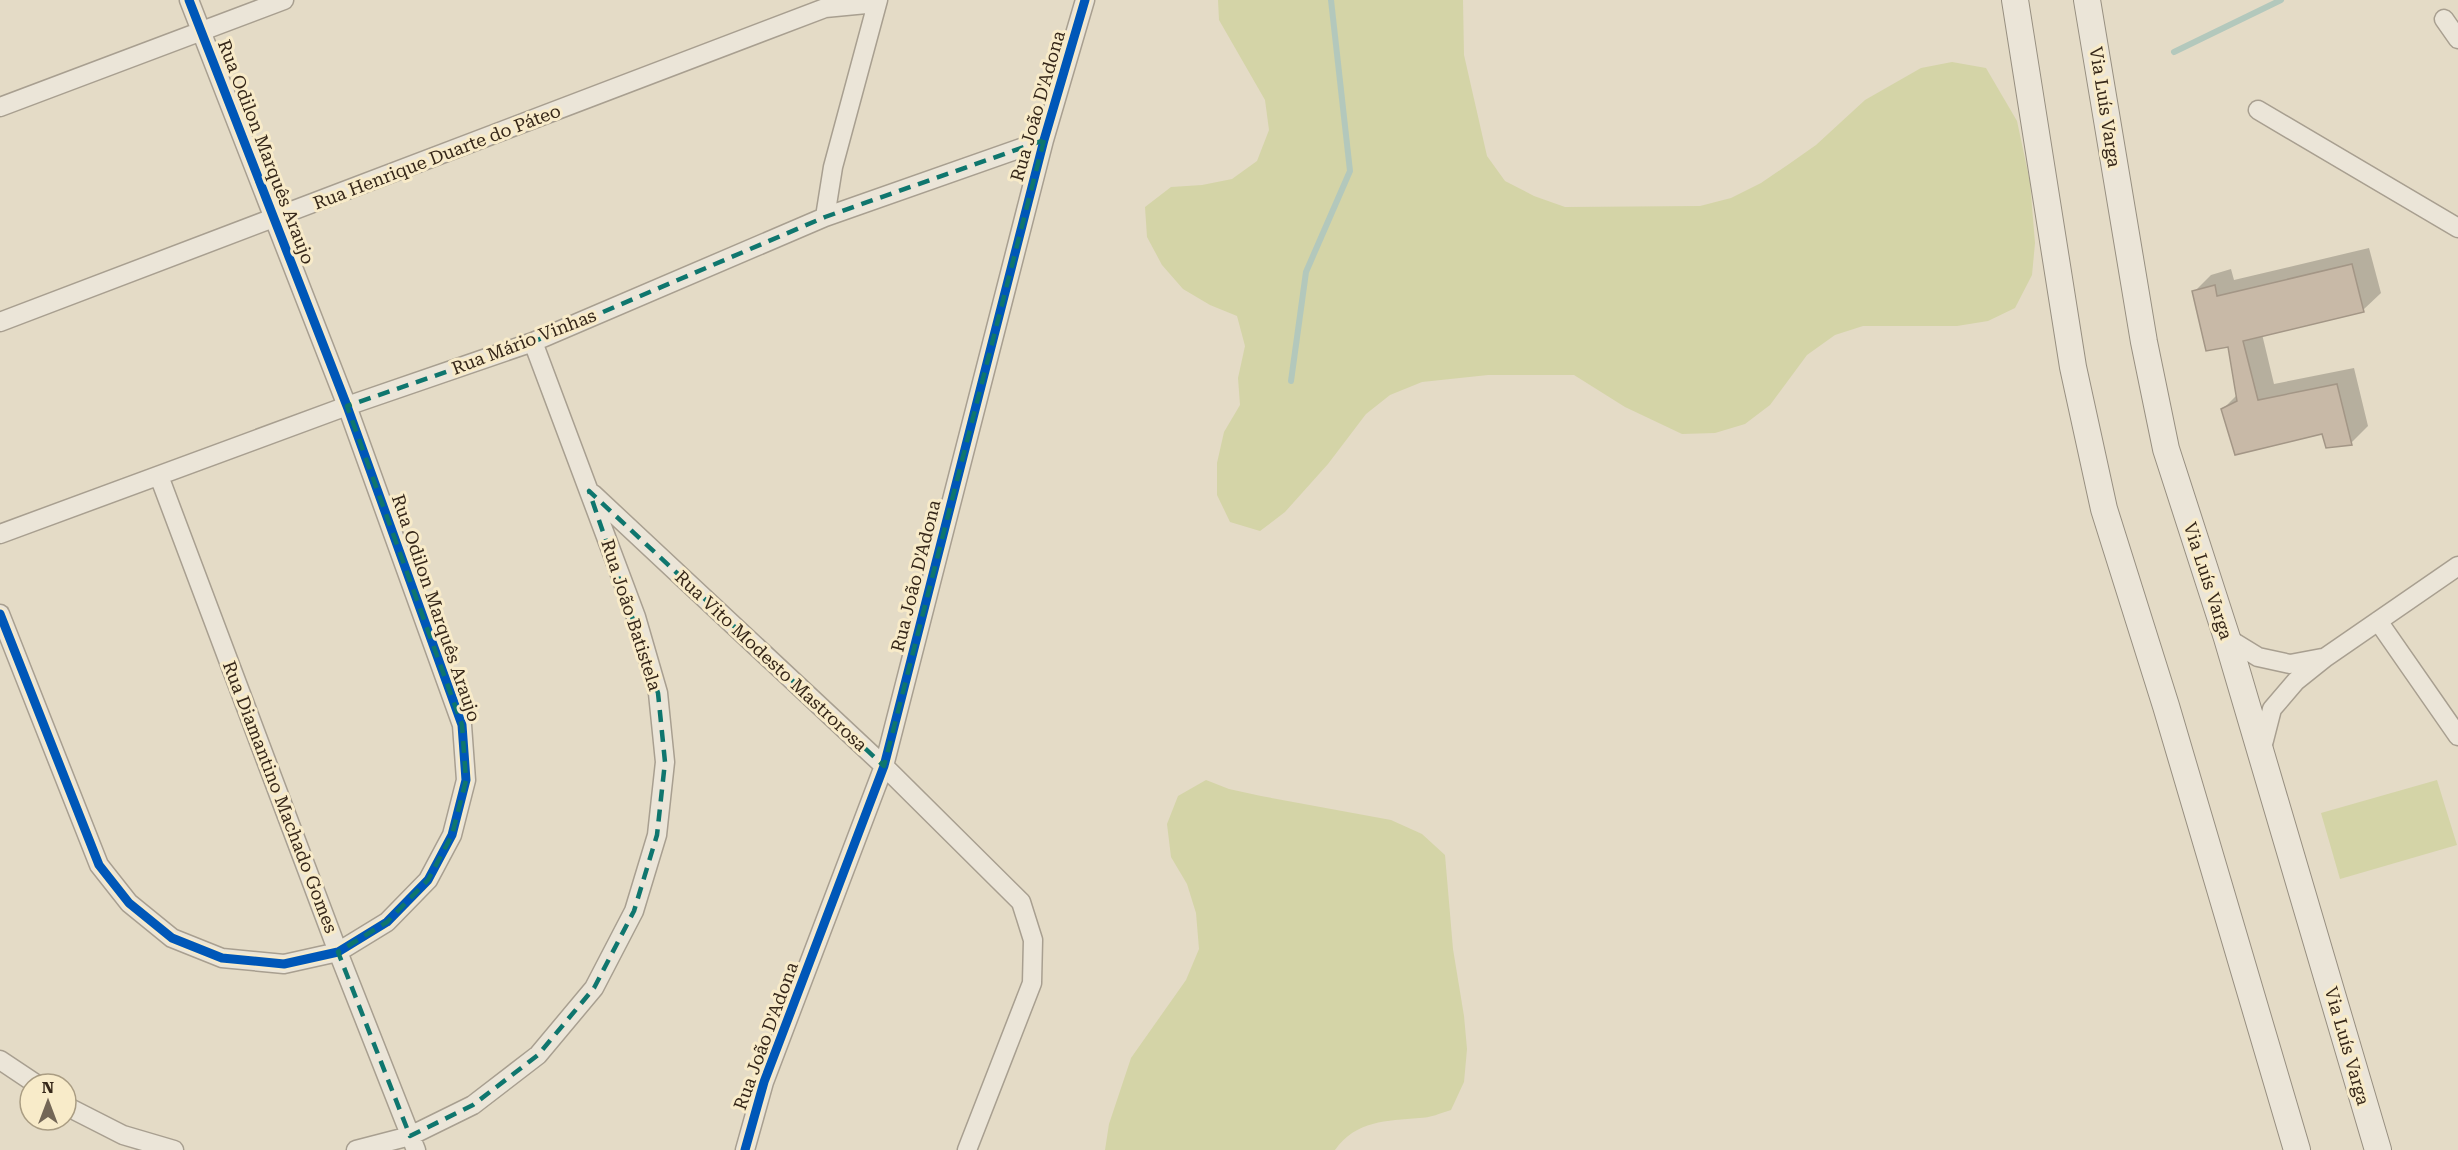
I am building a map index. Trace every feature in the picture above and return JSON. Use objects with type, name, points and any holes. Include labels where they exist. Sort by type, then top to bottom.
[{"type":"main road","points":[[2015,0],[2073,367],[2104,509],[2166,706],[2297,1150]]},
{"type":"main road","name":"Via Luís Varga","points":[[2087,0],[2144,342],[2166,449],[2227,638],[2378,1150]]},
{"type":"street","name":"Rua Odilon Marquês Araujo","points":[[0,614],[99,865],[129,903],[172,938],[222,958],[284,964],[338,952],[387,922],[428,880],[452,835],[466,780],[462,725],[347,406],[189,0]]},
{"type":"street","points":[[0,107],[284,0]]},
{"type":"street","name":"Rua João D'Adona","points":[[745,1150],[764,1082],[884,766],[1044,140],[1085,0]]},
{"type":"street","points":[[825,217],[833,167],[877,2]]},
{"type":"street","name":"Rua Henrique Duarte do Páteo","points":[[0,322],[825,8],[877,2]]},
{"type":"street","points":[[2444,19],[2458,39]]},
{"type":"street","points":[[2258,110],[2458,228]]},
{"type":"street","name":"Rua Mário Vinhas","points":[[0,534],[347,406],[533,342],[825,217],[1044,140]]},
{"type":"street","name":"Rua João Batistela","points":[[357,1150],[413,1143],[473,1105],[538,1055],[594,988],[634,911],[657,835],[665,762],[658,693],[636,617],[533,342]]},
{"type":"street","name":"Rua Diamantino Machado Gomes","points":[[159,476],[338,952],[413,1143]]},
{"type":"street","name":"Rua Vito Modesto Mastrorosa","points":[[589,491],[884,766],[1021,902],[1033,940],[1032,983],[967,1150]]},
{"type":"street","points":[[2261,754],[2272,709],[2296,681],[2326,657],[2458,566]]},
{"type":"street","points":[[2378,621],[2458,736]]},
{"type":"street","points":[[2227,638],[2258,657],[2290,664],[2326,657]]},
{"type":"street","points":[[0,1060],[18,1072]]},
{"type":"street","points":[[78,1112],[123,1135],[174,1150]]},
{"type":"highlighted area","points":[[1044,140],[884,766],[589,491],[658,693],[665,762],[657,835],[634,911],[594,988],[538,1055],[473,1105],[410,1136],[338,952],[387,922],[428,880],[452,835],[466,780],[462,725],[347,406],[533,342],[825,217]]},
{"type":"green space","points":[[1218,0],[1463,0],[1464,55],[1487,156],[1505,181],[1534,196],[1565,207],[1700,206],[1731,198],[1761,183],[1816,145],[1865,100],[1921,68],[1952,62],[1986,68],[2017,121],[2030,182],[2035,243],[2032,275],[2015,308],[1988,321],[1957,326],[1863,326],[1835,335],[1807,355],[1770,405],[1745,424],[1715,433],[1682,434],[1625,407],[1574,375],[1488,375],[1422,382],[1390,395],[1366,414],[1328,464],[1285,512],[1260,531],[1230,522],[1217,495],[1217,463],[1224,432],[1240,405],[1238,378],[1245,346],[1237,316],[1210,305],[1183,289],[1162,265],[1147,237],[1145,207],[1171,187],[1202,185],[1232,179],[1257,161],[1269,130],[1265,100],[1219,20]]},
{"type":"green space","points":[[1206,780],[1229,789],[1261,796],[1391,820],[1422,834],[1445,855],[1453,949],[1467,1049],[1464,1082],[1451,1110],[1427,1117],[1362,1127],[1343,1140],[1335,1150],[1105,1150],[1109,1124],[1131,1058],[1186,980],[1199,949],[1196,913],[1187,884],[1171,857],[1167,824],[1178,796]]},
{"type":"green space","points":[[2437,780],[2457,845],[2340,879],[2321,813]]},
{"type":"building","points":[[2352,264],[2364,312],[2243,341],[2258,400],[2337,384],[2352,445],[2326,448],[2322,434],[2235,455],[2221,409],[2237,401],[2228,347],[2206,351],[2192,291],[2215,285],[2217,296]]},
{"type":"waterway","points":[[1291,381],[1306,272],[1350,171],[1331,0]]},
{"type":"waterway","points":[[2174,52],[2281,0]]},
{"type":"cycle path","points":[[0,614],[99,865],[129,903],[172,938],[222,958],[284,964],[338,952],[387,922],[428,880],[452,835],[466,780],[462,725],[347,406],[189,0]]},
{"type":"cycle path","points":[[745,1150],[764,1082],[884,766],[1044,140],[1085,0]]}]
